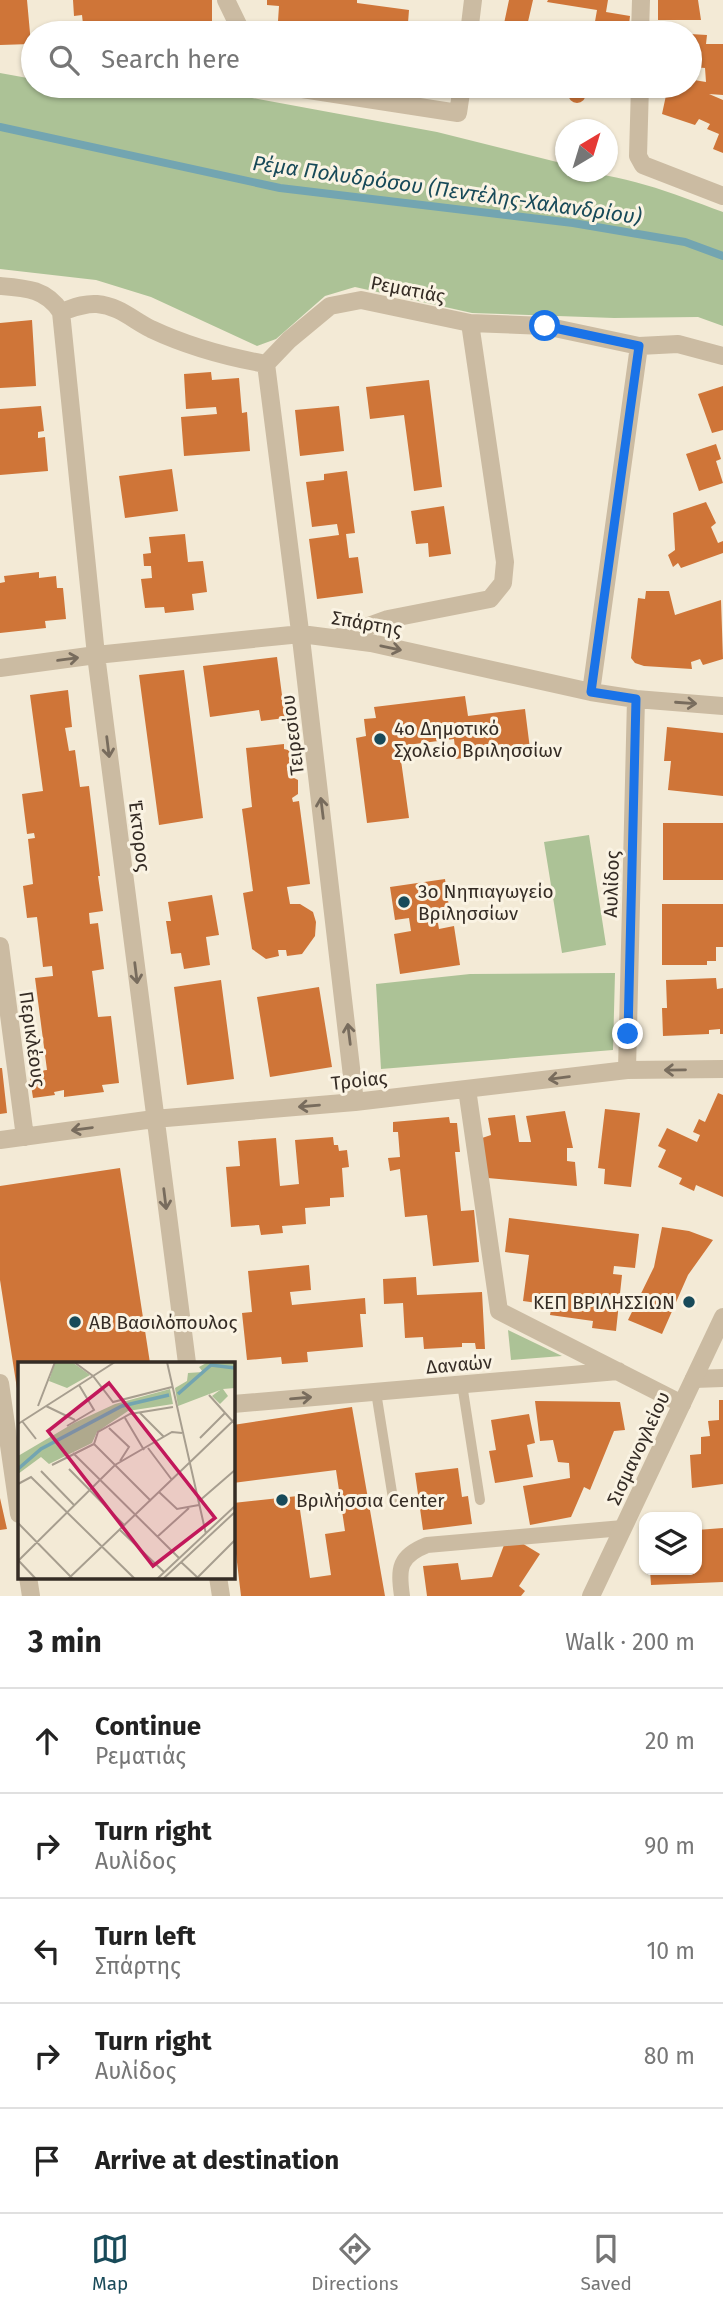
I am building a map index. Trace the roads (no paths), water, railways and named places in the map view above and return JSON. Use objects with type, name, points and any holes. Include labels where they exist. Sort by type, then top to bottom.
[{"type":"street","points":[[226,0],[236,21]]},
{"type":"street","points":[[470,21],[473,0]]},
{"type":"street","points":[[640,21],[641,0]]},
{"type":"street","points":[[361,98],[458,113],[460,98]]},
{"type":"street","points":[[640,98],[638,156],[643,165],[723,196]]},
{"type":"street","points":[[0,286],[35,290],[54,302],[61,312],[79,305],[98,304],[113,308],[151,329],[231,358],[266,364]]},
{"type":"street","name":"Ρεματιάς","points":[[266,364],[289,340],[330,306],[360,300],[470,323],[545,326],[639,346],[678,344],[723,356]]},
{"type":"street","name":"Έκτορος","points":[[61,312],[96,655],[187,1362]]},
{"type":"street","points":[[337,638],[388,620],[490,599],[503,583],[505,562],[470,323]]},
{"type":"street","points":[[591,692],[639,346]]},
{"type":"street","name":"Τειρεσίου","points":[[266,364],[301,634],[355,1102]]},
{"type":"street","name":"Σπάρτης","points":[[0,668],[96,655],[301,634],[337,638],[591,692],[636,699],[723,706]]},
{"type":"street","name":"Αυλίδος","points":[[627,1070],[636,699]]},
{"type":"street","name":"Περικλέους","points":[[0,946],[25,1138]]},
{"type":"street","name":"Τροίας","points":[[0,1140],[154,1119],[355,1102],[627,1070],[723,1069]]},
{"type":"street","points":[[467,1089],[499,1311],[682,1404]]},
{"type":"street","name":"Σισμανογλείου","points":[[591,1596],[723,1317]]},
{"type":"street","name":"Δαναών","points":[[234,1404],[618,1371]]},
{"type":"street","points":[[694,1379],[723,1378]]},
{"type":"street","points":[[0,1383],[18,1507]]},
{"type":"street","points":[[402,1596],[399,1575],[403,1562],[412,1551],[427,1545],[623,1528]]},
{"type":"street","points":[[29,1578],[31,1596]]},
{"type":"street","points":[[218,1578],[221,1596]]},
{"type":"lane","points":[[462,1384],[463,1433],[480,1500]]},
{"type":"lane","points":[[376,1392],[394,1505]]},
{"type":"waterway","name":"Ρέμα Πολυδρόσου (Πεντέλης-Χαλανδρίου)","points":[[0,127],[280,188],[573,223],[685,242],[723,256]]},
{"type":"place","name":"4o Δημοτικό Σχολείο Βριλησσίων","points":[[380,739]]},
{"type":"place","name":"3ο Νηπιαγωγείο Βριλησσίων","points":[[404,902]]},
{"type":"place","name":"ΚΕΠ ΒΡΙΛΗΣΣΙΩΝ","points":[[689,1302]]},
{"type":"place","name":"ΑΒ Βασιλόπουλος","points":[[75,1322]]},
{"type":"place","name":"Βριλήσσια Center","points":[[282,1500]]}]
